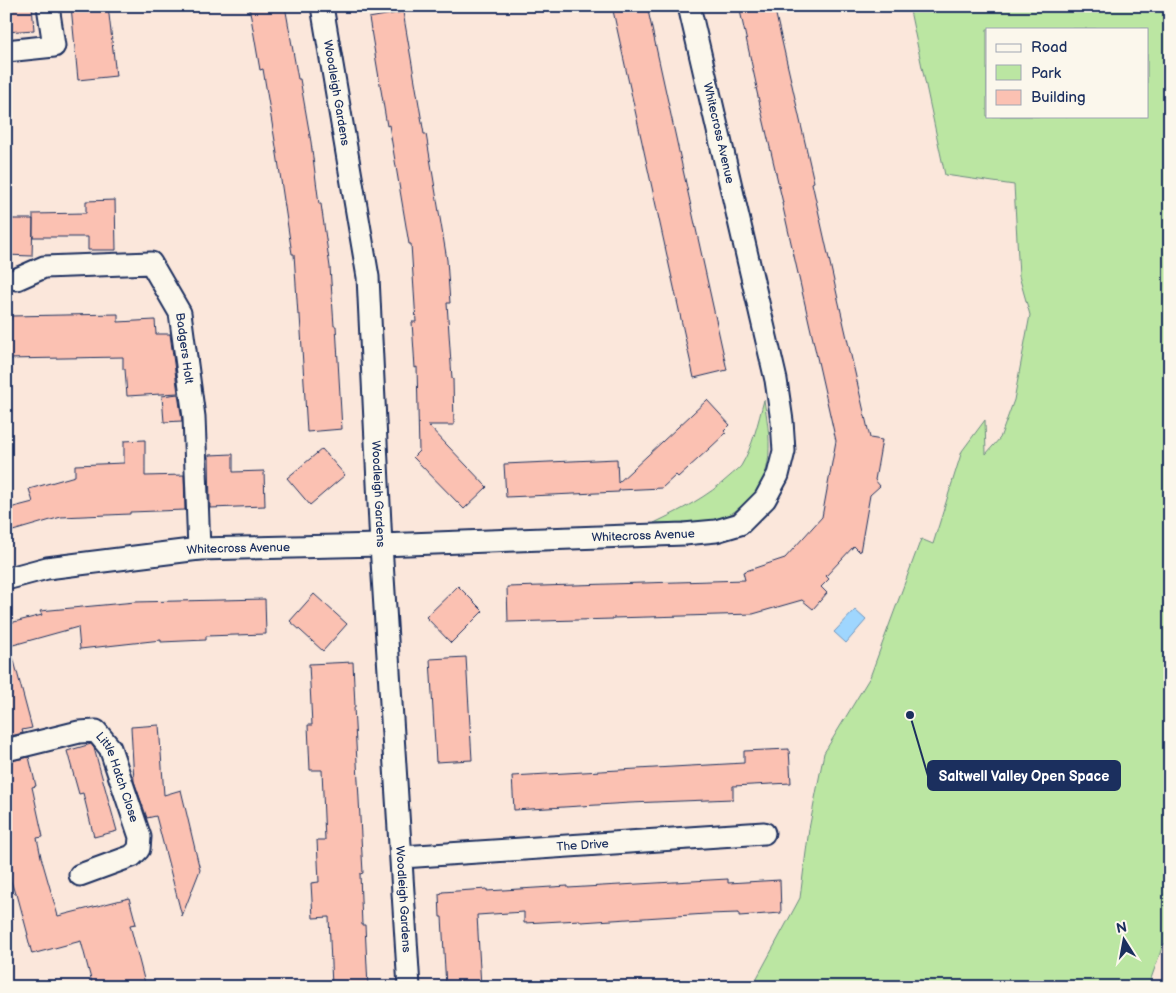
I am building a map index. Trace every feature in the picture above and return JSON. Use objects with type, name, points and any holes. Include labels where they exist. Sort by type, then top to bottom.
[{"type":"street","points":[[6,51],[54,46],[48,6]]},
{"type":"street","name":"Woodleigh Gardens","points":[[322,6],[368,277],[409,987]]},
{"type":"street","name":"Whitecross Avenue","points":[[6,579],[47,568],[199,548],[382,545],[684,534],[716,531],[740,524],[765,499],[778,475],[784,451],[782,421],[773,370],[689,6]]},
{"type":"street","name":"Badgers Holt","points":[[17,278],[44,266],[151,263],[180,313],[194,417],[199,548]]},
{"type":"street","name":"Little Hatch Close","points":[[6,750],[79,732],[96,731],[110,748],[140,836],[140,848],[132,856],[80,875]]},
{"type":"street","name":"The Drive","points":[[402,857],[764,833]]},
{"type":"green space","points":[[909,6],[1170,6],[1170,940],[1163,945],[1148,987],[752,987],[800,898],[809,829],[824,753],[870,677],[921,539],[933,544],[962,451],[985,420],[986,454],[1000,438],[1014,400],[1030,315],[1019,276],[1014,185],[945,175]]},
{"type":"green space","points":[[764,400],[769,455],[767,468],[755,492],[738,509],[723,518],[698,522],[654,523],[703,497],[740,467],[752,442]]},
{"type":"water","points":[[855,610],[866,620],[846,643],[834,632]]},
{"type":"building","points":[[6,6],[32,6],[34,30],[6,32]]},
{"type":"building","points":[[71,6],[108,6],[116,76],[78,80]]},
{"type":"building","points":[[249,6],[285,6],[311,142],[330,267],[334,326],[336,326],[342,429],[307,432],[300,315],[298,315],[294,254],[292,254],[263,69],[260,70]]},
{"type":"building","points":[[612,6],[647,6],[727,370],[694,378]]},
{"type":"building","points":[[739,6],[774,6],[870,438],[882,440],[875,480],[880,486],[870,495],[860,552],[854,546],[826,576],[829,579],[821,587],[827,593],[813,609],[802,600],[753,614],[508,622],[507,587],[745,580],[743,572],[785,558],[822,517],[836,441]]},
{"type":"building","points":[[403,12],[447,260],[450,303],[447,303],[453,379],[454,425],[428,425],[487,487],[464,509],[413,457],[419,451],[417,367],[415,368],[412,322],[416,322],[411,244],[409,244],[389,125],[387,126],[369,18]]},
{"type":"building","points":[[115,200],[116,250],[88,250],[88,237],[33,237],[33,214],[86,213],[86,201]]},
{"type":"building","points":[[6,219],[33,219],[32,256],[6,255]]},
{"type":"building","points":[[118,314],[118,322],[155,320],[156,334],[170,334],[178,393],[127,396],[123,357],[6,359],[6,320],[11,320],[11,316]]},
{"type":"building","points":[[178,394],[182,421],[164,422],[162,396]]},
{"type":"building","points":[[707,400],[730,425],[724,431],[726,433],[678,477],[676,475],[662,488],[619,490],[619,492],[506,497],[504,464],[617,459],[618,483]]},
{"type":"building","points":[[145,440],[145,476],[184,475],[185,510],[61,517],[6,533],[6,509],[33,502],[29,489],[75,476],[75,465],[124,463],[124,441]]},
{"type":"building","points":[[322,449],[345,475],[310,505],[287,478]]},
{"type":"building","points":[[233,454],[233,472],[264,471],[265,506],[210,508],[209,455]]},
{"type":"building","points":[[458,586],[483,611],[451,643],[426,617]]},
{"type":"building","points":[[314,594],[347,624],[323,651],[290,621]]},
{"type":"building","points":[[265,599],[266,634],[206,636],[206,640],[161,642],[161,640],[80,649],[78,627],[6,647],[6,624],[42,615],[40,611],[135,602]]},
{"type":"building","points":[[6,657],[13,657],[32,728],[22,730],[23,733],[6,737]]},
{"type":"building","points":[[466,657],[472,760],[436,762],[430,659]]},
{"type":"building","points":[[353,662],[363,873],[360,874],[362,925],[365,925],[368,987],[332,987],[329,917],[313,918],[311,883],[319,882],[317,840],[325,840],[322,770],[310,770],[308,725],[312,725],[309,664]]},
{"type":"building","points":[[159,725],[164,795],[181,790],[200,870],[182,916],[156,816],[147,818],[134,781],[131,727]]},
{"type":"building","points":[[91,744],[94,748],[117,831],[94,837],[83,793],[79,794],[67,751]]},
{"type":"building","points":[[789,749],[791,783],[733,786],[733,799],[514,810],[512,776],[744,763],[744,751]]},
{"type":"building","points":[[29,757],[36,786],[32,787],[43,837],[37,838],[58,916],[129,898],[136,924],[130,925],[146,987],[93,987],[81,941],[32,954],[17,894],[15,894],[6,865],[6,762]]},
{"type":"building","points":[[728,879],[728,883],[780,880],[781,913],[739,916],[739,913],[707,914],[581,922],[580,920],[524,923],[524,912],[477,915],[481,987],[446,987],[439,894],[442,892],[568,886],[568,888]]},
{"type":"place","name":"Saltwell Valley Open Space","points":[[910,715]]}]
